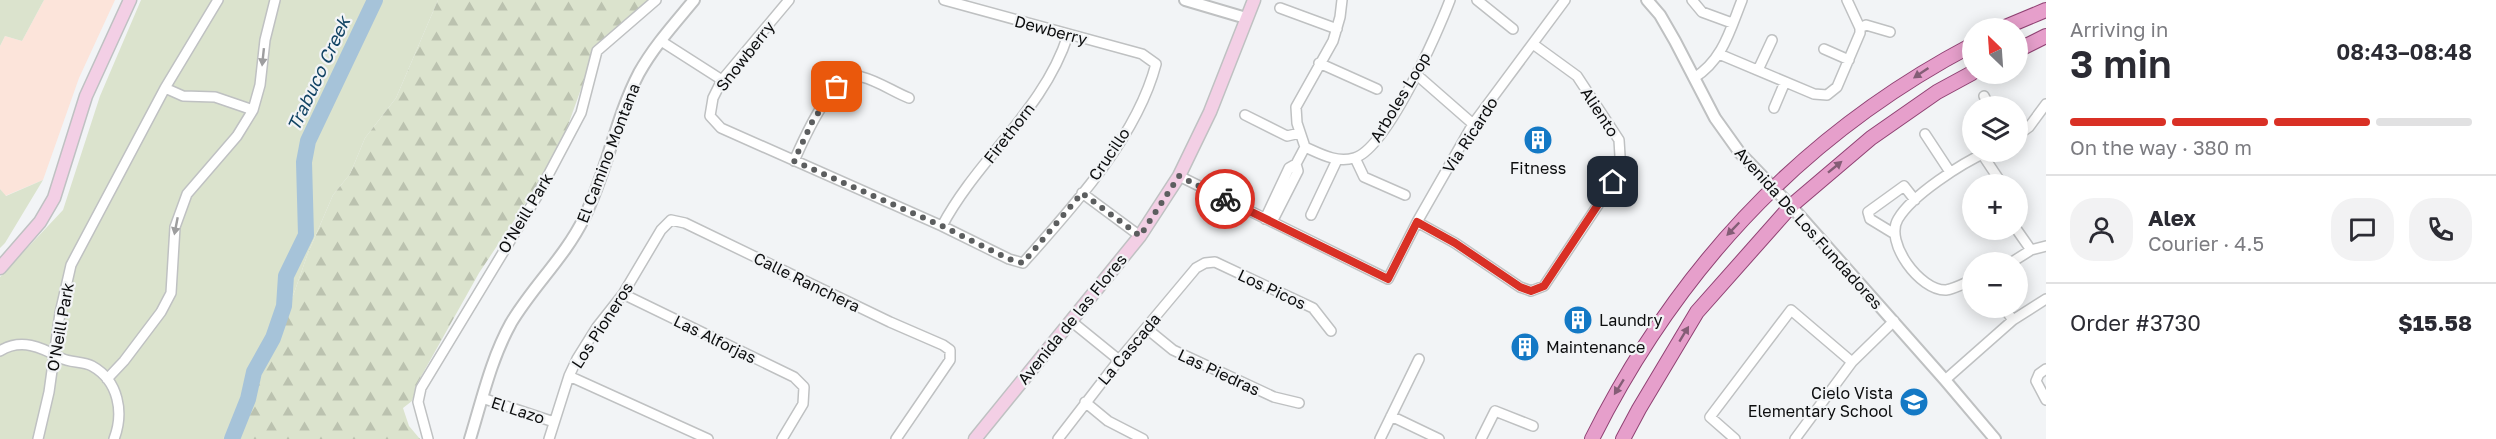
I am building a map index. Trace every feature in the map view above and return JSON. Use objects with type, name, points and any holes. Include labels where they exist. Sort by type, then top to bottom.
[{"type":"main road","points":[[0,268],[40,222],[54,198],[86,96],[130,0]]},
{"type":"main road","name":"Avenida de las Flores","points":[[975,439],[1140,236],[1179,176],[1210,112],[1254,0]]},
{"type":"main road","points":[[2027,18],[2046,10]]},
{"type":"main road","points":[[2028,45],[2046,36]]},
{"type":"main road","points":[[1592,439],[1615,394],[1658,325],[1724,239],[1773,187],[1799,163],[1856,120],[1927,69],[1962,50]]},
{"type":"main road","points":[[1623,439],[1697,312],[1791,206],[1871,138],[1938,92],[1962,79]]},
{"type":"street","name":"O'Neill Park","points":[[38,439],[47,401],[60,313],[71,265],[165,88],[218,0]]},
{"type":"street","points":[[107,379],[124,361],[171,293],[175,227],[187,194],[237,136],[253,110],[260,85],[265,40],[275,0]]},
{"type":"street","name":"O'Neill Park","points":[[428,439],[418,402],[421,388],[536,198],[580,113],[597,51],[656,0]]},
{"type":"street","name":"El Camino Montana","points":[[470,439],[488,376],[511,324],[570,242],[584,218],[640,72],[660,41],[694,0]]},
{"type":"street","name":"Snowberry","points":[[789,0],[722,80],[713,98],[710,116],[721,128],[794,161]]},
{"type":"street","name":"Dewberry","points":[[944,0],[1142,54],[1156,64]]},
{"type":"street","points":[[1185,0],[1246,18]]},
{"type":"street","points":[[1179,176],[1269,221],[1289,168],[1296,164],[1305,147],[1300,133],[1296,107],[1337,29],[1342,0]]},
{"type":"street","name":"Arboles Loop","points":[[1355,158],[1372,146],[1417,75],[1450,0]]},
{"type":"street","points":[[1477,0],[1513,29]]},
{"type":"street","name":"Via Ricardo","points":[[1269,221],[1388,279],[1417,222],[1473,124],[1565,0]]},
{"type":"street","name":"Avenida De Los Fundadores","points":[[1647,0],[1662,18],[1720,127],[1740,153],[1894,321],[1995,439]]},
{"type":"street","points":[[1692,0],[1702,12],[1732,23]]},
{"type":"street","points":[[1694,78],[1709,68],[1719,54],[1742,0]]},
{"type":"street","points":[[1719,54],[1814,94],[1827,95],[1837,87],[1860,28],[1847,0]]},
{"type":"street","points":[[1280,8],[1337,29]]},
{"type":"street","points":[[1860,28],[1866,25],[1890,32]]},
{"type":"street","name":"Firethorn","points":[[942,226],[960,195],[1040,94],[1061,55],[1068,35]]},
{"type":"street","points":[[1758,70],[1772,40]]},
{"type":"street","points":[[660,41],[722,80]]},
{"type":"street","name":"Aliento","points":[[1417,222],[1455,243],[1520,287],[1531,291],[1544,286],[1604,196],[1613,182],[1620,156],[1618,140],[1576,76],[1533,44]]},
{"type":"street","points":[[1824,50],[1849,60]]},
{"type":"street","points":[[1319,63],[1377,89]]},
{"type":"street","name":"Crucillo","points":[[942,226],[1009,259],[1023,263],[1082,193],[1121,140],[1151,84],[1156,64]]},
{"type":"street","points":[[1417,75],[1473,124]]},
{"type":"street","points":[[909,98],[861,77],[850,77],[837,87],[813,120],[794,161],[942,226]]},
{"type":"street","points":[[1774,108],[1785,82]]},
{"type":"street","points":[[165,88],[183,96],[215,98],[253,110]]},
{"type":"street","points":[[2028,128],[2045,107]]},
{"type":"street","points":[[1245,115],[1287,136],[1300,133]]},
{"type":"street","points":[[1925,134],[1950,172]]},
{"type":"street","points":[[1305,147],[1337,160],[1355,158],[1364,177],[1405,195]]},
{"type":"street","points":[[1311,215],[1337,160]]},
{"type":"street","points":[[1893,233],[1898,219],[1915,200],[1950,172],[1968,162]]},
{"type":"street","points":[[1915,200],[1904,186],[1868,212],[1870,219],[1893,233],[1901,254],[1928,285],[1946,290],[1962,284]]},
{"type":"street","points":[[1082,193],[1140,236]]},
{"type":"street","name":"Los Pioneros","points":[[549,439],[569,376],[597,327],[623,294],[661,230],[671,220]]},
{"type":"street","name":"Calle Ranchera","points":[[671,220],[685,223],[950,350],[950,360],[896,439]]},
{"type":"street","points":[[2024,240],[2031,250]]},
{"type":"street","points":[[2028,252],[2046,246]]},
{"type":"street","name":"Los Picos","points":[[1204,263],[1215,262],[1312,308],[1331,331]]},
{"type":"street","name":"La Cascada","points":[[1058,439],[1119,360],[1196,268],[1204,263]]},
{"type":"street","name":"Las Alforjas","points":[[623,294],[794,377],[804,387],[803,404],[782,439]]},
{"type":"street","points":[[1946,380],[2013,320],[2046,299]]},
{"type":"street","points":[[1735,439],[1710,417],[1791,310],[1852,362]]},
{"type":"street","points":[[1071,321],[1119,360]]},
{"type":"street","points":[[1795,439],[1852,362],[1894,321]]},
{"type":"street","name":"Las Piedras","points":[[1146,328],[1173,350],[1274,397],[1299,403]]},
{"type":"street","points":[[0,351],[10,345],[34,346],[62,359],[91,365],[107,379],[118,399],[120,424],[114,439]]},
{"type":"street","points":[[1380,439],[1419,359]]},
{"type":"street","points":[[2046,369],[2039,374],[2036,381],[2046,400]]},
{"type":"street","points":[[569,376],[708,439]]},
{"type":"street","name":"El Lazo","points":[[482,398],[554,422]]},
{"type":"street","points":[[1085,402],[1108,421],[1143,439]]},
{"type":"street","points":[[1481,439],[1495,411],[1533,426]]},
{"type":"street","points":[[1391,416],[1439,439]]},
{"type":"street","points":[[1412,439],[1416,429]]},
{"type":"shaded area","points":[[44,0],[115,0],[79,78],[43,180],[5,196],[0,189],[0,46],[5,36],[22,41]]},
{"type":"green space","points":[[0,0],[44,0],[22,41],[5,36],[0,46]]},
{"type":"green space","points":[[141,0],[438,0],[396,98],[365,138],[350,174],[333,195],[308,253],[274,350],[223,439],[0,439],[0,277],[63,210],[100,96]]},
{"type":"green space","points":[[438,0],[649,0],[590,64],[567,128],[537,186],[479,273],[418,382],[412,401],[403,408],[409,426],[420,439],[223,439],[274,350],[308,253],[333,195],[350,174],[365,138],[396,98]]},
{"type":"green space","points":[[43,180],[0,248],[0,189],[6,196]]},
{"type":"waterway","name":"Trabuco Creek","points":[[232,439],[248,399],[254,372],[273,338],[284,306],[286,276],[306,235],[304,162],[308,141],[375,0]]},
{"type":"way so far","points":[[837,87],[813,120],[794,161],[942,226],[1009,259],[1023,263],[1082,193],[1140,236],[1179,176],[1225,199]]},
{"type":"place","name":"Fitness","points":[[1538,140]]},
{"type":"place","name":"Laundry","points":[[1578,320]]},
{"type":"place","name":"Maintenance","points":[[1525,347]]},
{"type":"place","name":"Cielo Vista Elementary School","points":[[1914,402]]},
{"type":"route","points":[[1225,199],[1388,279],[1417,222],[1455,243],[1520,287],[1531,291],[1544,286],[1613,182]]}]
